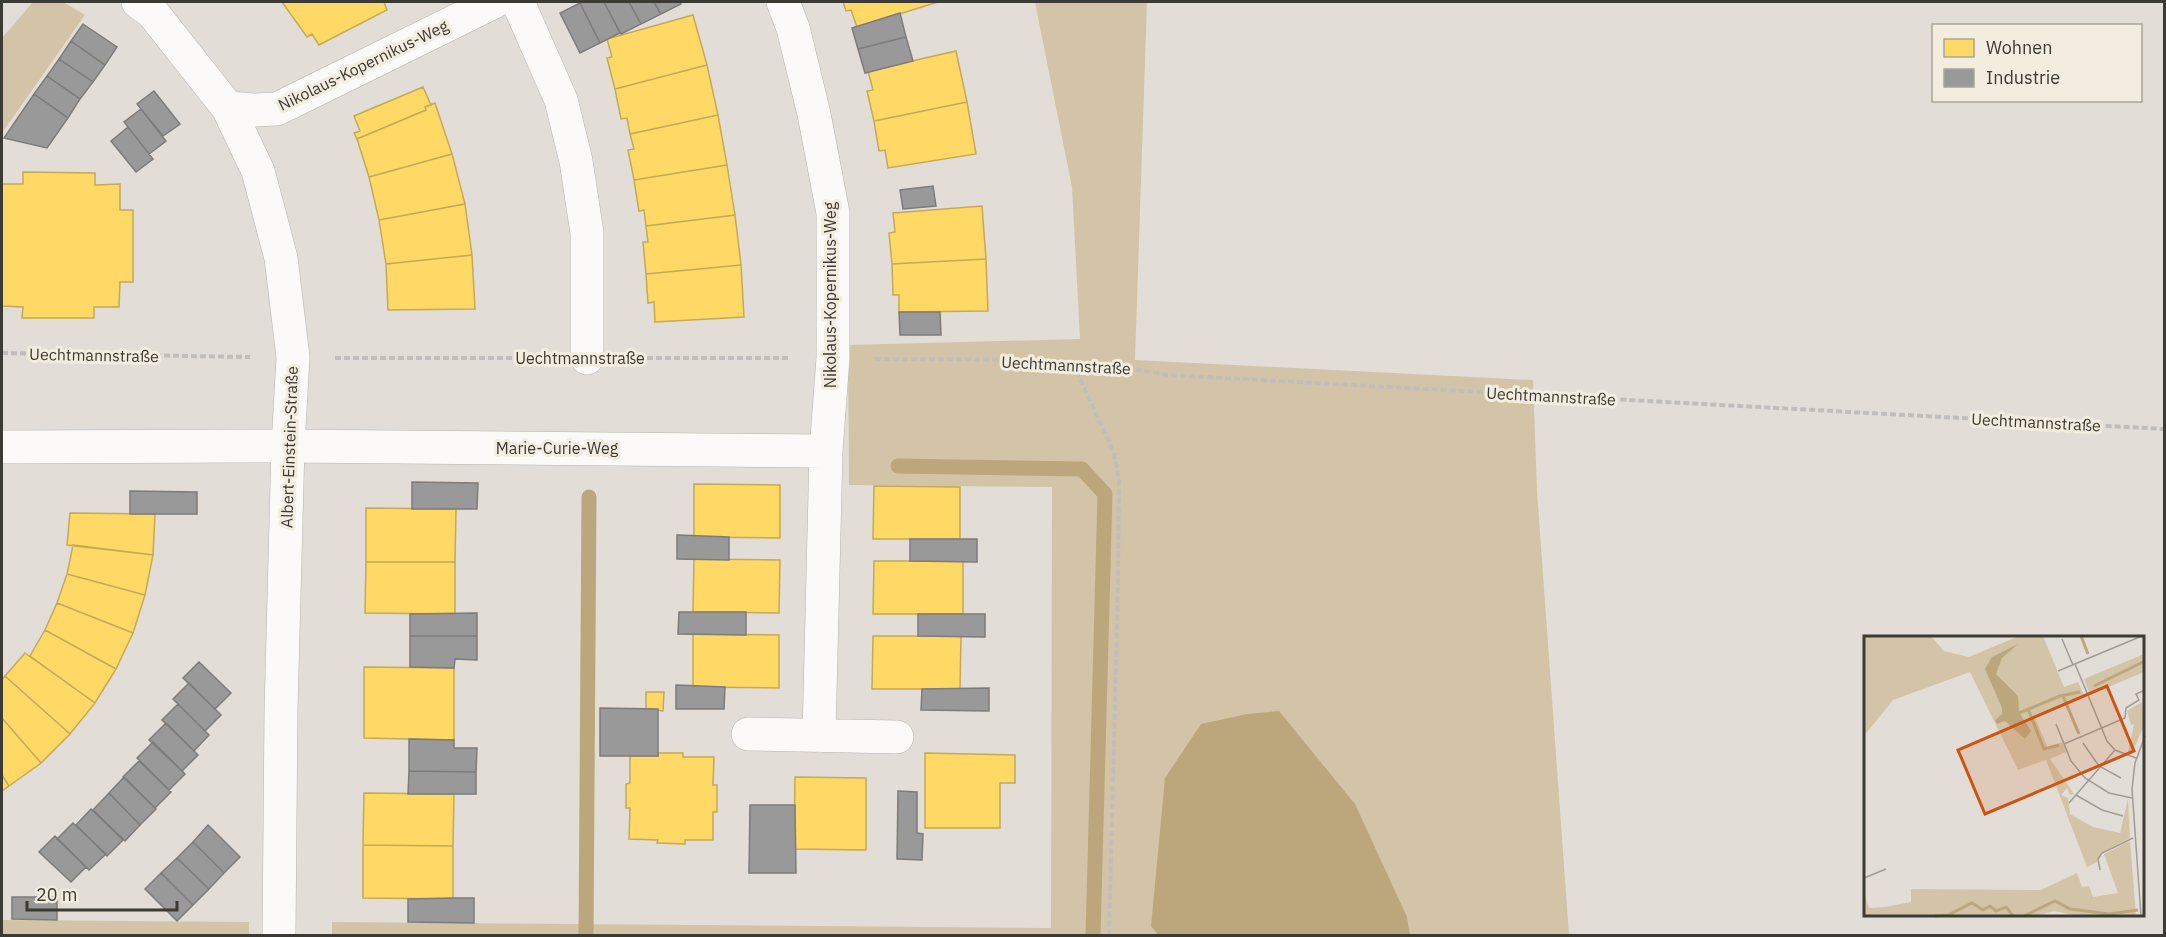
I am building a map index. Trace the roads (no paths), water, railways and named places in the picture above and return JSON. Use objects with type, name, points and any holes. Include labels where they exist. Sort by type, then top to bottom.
[{"type":"street","name":"Albert-Einstein-Straße","points":[[138,2],[152,12],[228,108],[258,171],[281,258],[292,357],[281,710],[279,936]]},
{"type":"street","name":"Nikolaus-Kopernikus-Weg","points":[[228,108],[277,109],[494,2]]},
{"type":"street","points":[[518,2],[561,100],[576,161],[587,233],[588,358]]},
{"type":"street","name":"Nikolaus-Kopernikus-Weg","points":[[783,2],[793,28],[814,114],[833,213],[833,358],[826,451]]},
{"type":"street","name":"Marie-Curie-Weg","points":[[2,447],[288,446],[826,451]]},
{"type":"street","points":[[819,736],[826,451]]},
{"type":"street","points":[[748,734],[897,737]]},
{"type":"waterway","points":[[898,466],[1082,469],[1105,494],[1093,936]]},
{"type":"waterway","points":[[586,936],[589,497]]}]
